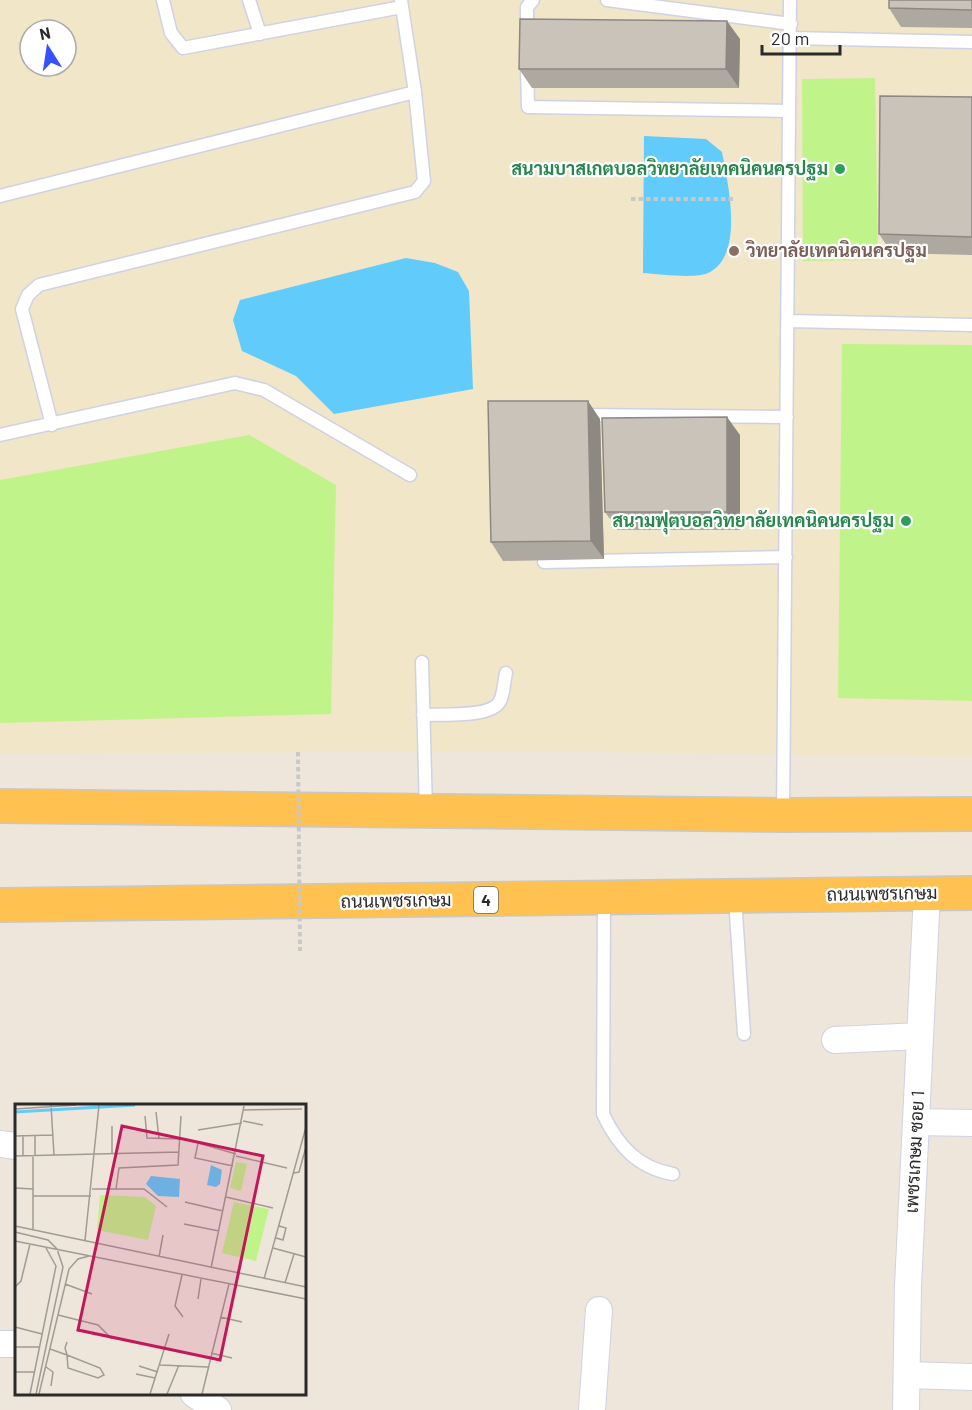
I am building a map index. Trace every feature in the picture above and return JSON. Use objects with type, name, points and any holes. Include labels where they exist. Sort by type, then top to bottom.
[{"type":"highway","points":[[0,806],[783,815],[972,814]]},
{"type":"highway","name":"ถนนเพชรเกษม","points":[[0,905],[972,893]]},
{"type":"street","name":"เพชรเกษม ซอย 1","points":[[906,1410],[927,893]]},
{"type":"street","points":[[835,1040],[920,1036]]},
{"type":"street","points":[[916,1122],[972,1123]]},
{"type":"street","points":[[0,1144],[15,1146]]},
{"type":"street","points":[[592,1410],[599,1310]]},
{"type":"street","points":[[907,1375],[972,1377]]},
{"type":"street","points":[[196,1395],[218,1410]]},
{"type":"lane","points":[[52,425],[22,309],[28,295],[39,285],[415,192],[424,182],[416,92],[402,4],[183,48],[171,33],[163,0]]},
{"type":"lane","points":[[249,0],[260,34]]},
{"type":"lane","points":[[533,0],[526,7],[528,107],[789,111]]},
{"type":"lane","points":[[607,0],[791,24]]},
{"type":"lane","points":[[783,815],[790,0]]},
{"type":"lane","points":[[791,38],[972,42]]},
{"type":"lane","points":[[0,196],[416,92]]},
{"type":"lane","points":[[788,321],[972,325]]},
{"type":"lane","points":[[0,435],[236,383],[264,390],[410,475]]},
{"type":"lane","points":[[572,415],[787,417]]},
{"type":"lane","points":[[544,562],[786,557]]},
{"type":"lane","points":[[422,662],[426,811]]},
{"type":"lane","points":[[423,715],[480,712],[494,709],[501,700],[506,673]]},
{"type":"lane","points":[[735,897],[744,1034]]},
{"type":"lane","points":[[604,898],[603,1114],[611,1132],[629,1152],[653,1170],[673,1174]]},
{"type":"path","points":[[631,199],[736,200]]},
{"type":"path","points":[[298,752],[300,951]]},
{"type":"shaded area","points":[[0,0],[972,0],[972,757],[520,751],[0,754]]},
{"type":"green space","name":"สนามบาสเกตบอลวิทยาลัยเทคนิคนครปฐม","points":[[875,78],[878,260],[803,261],[802,79]]},
{"type":"green space","name":"สนามฟุตบอลวิทยาลัยเทคนิคนครปฐม","points":[[842,344],[972,345],[972,701],[838,698]]},
{"type":"green space","points":[[249,435],[336,485],[331,714],[0,723],[0,480]]},
{"type":"water","points":[[644,136],[706,139],[722,152],[730,200],[730,236],[727,251],[719,264],[708,273],[686,276],[643,273]]},
{"type":"water","points":[[406,258],[435,263],[458,272],[469,291],[473,389],[334,414],[296,376],[242,351],[233,320],[240,300]]},
{"type":"building","points":[[889,0],[972,0],[972,10],[889,8]]},
{"type":"building","points":[[520,19],[727,21],[726,69],[519,69]]},
{"type":"building","points":[[880,96],[972,97],[972,237],[879,234]]},
{"type":"building","points":[[488,401],[588,401],[591,541],[491,542]]},
{"type":"building","points":[[727,417],[727,512],[605,512],[602,418]]},
{"type":"place","name":"สนามบาสเกตบอลวิทยาลัยเทคนิคนครปฐม","points":[[840,169]]},
{"type":"place","name":"วิทยาลัยเทคนิคนครปฐม","points":[[734,251]]},
{"type":"place","name":"สนามฟุตบอลวิทยาลัยเทคนิคนครปฐม","points":[[906,521]]}]
